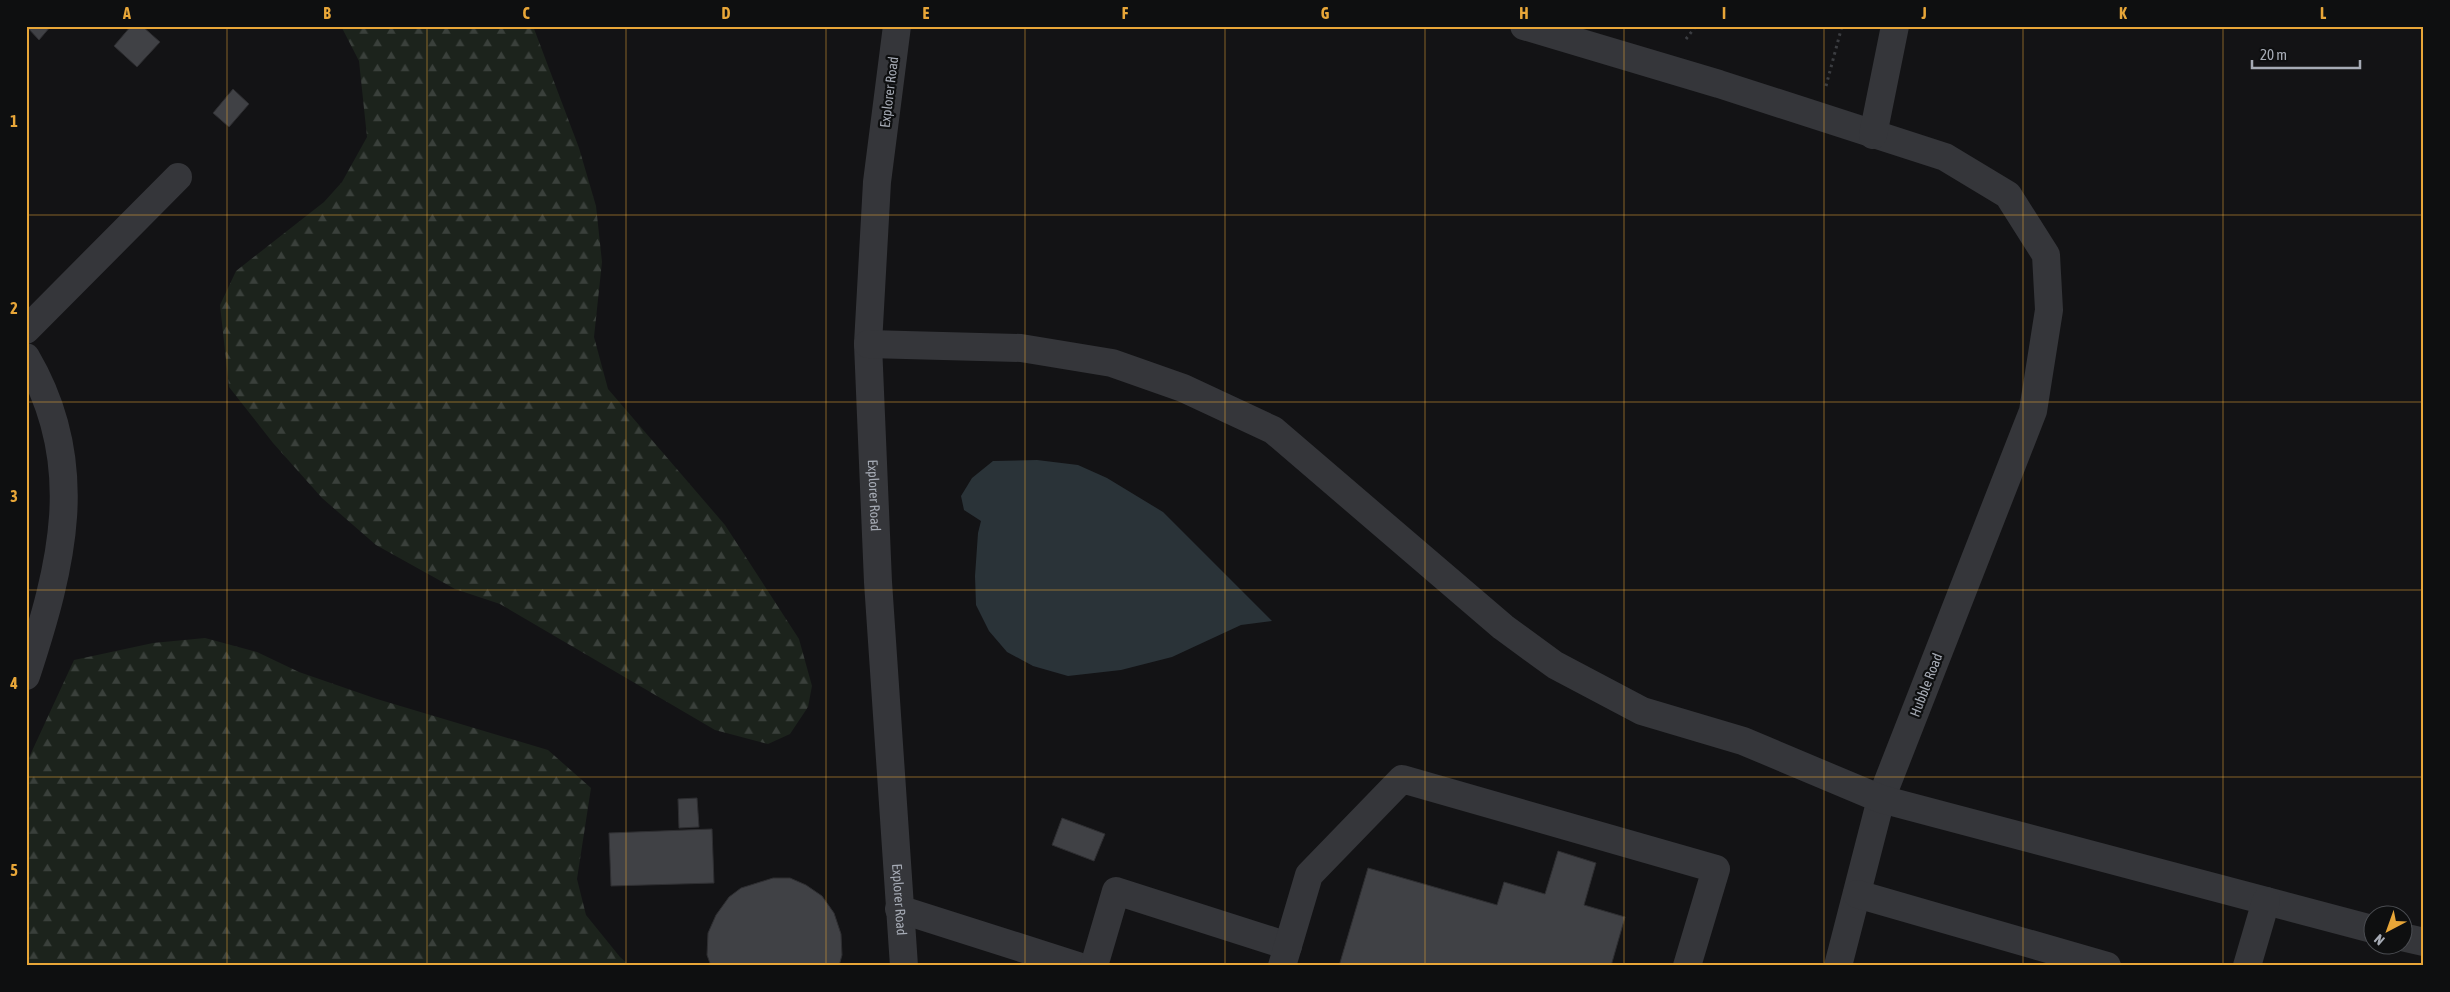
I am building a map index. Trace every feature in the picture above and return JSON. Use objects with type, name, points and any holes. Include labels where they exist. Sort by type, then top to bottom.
[{"type":"street","name":"Explorer Road","points":[[897,26],[877,182],[868,344],[878,582],[904,966]]},
{"type":"street","name":"Hubble Road","points":[[1524,26],[1719,84],[1863,131],[1913,145],[1945,157],[2008,195],[2046,255],[2048,310],[2033,411],[1881,799],[1838,966]]},
{"type":"street","points":[[1863,131],[1895,26]]},
{"type":"street","points":[[26,330],[178,177]]},
{"type":"street","points":[[868,344],[1021,348],[1112,363],[1183,388],[1273,430],[1503,627],[1555,665],[1642,711],[1744,741],[1881,799],[2362,926]]},
{"type":"street","points":[[26,357],[51,411],[62,451],[65,491],[61,539],[46,616],[26,676]]},
{"type":"street","points":[[1094,966],[1116,891],[1285,956],[1310,875],[1402,778],[1716,869],[1686,966]]},
{"type":"street","points":[[1857,894],[2107,966]]},
{"type":"street","points":[[2247,966],[2266,901]]},
{"type":"street","points":[[899,909],[1078,966]]},
{"type":"path","points":[[1842,26],[1824,94],[1834,97],[1863,131]]},
{"type":"green space","points":[[341,26],[533,26],[579,148],[596,206],[602,262],[594,337],[608,389],[725,525],[799,639],[812,686],[808,707],[790,734],[768,744],[715,730],[500,604],[455,589],[376,545],[322,498],[273,443],[229,387],[220,305],[236,271],[324,202],[342,182],[367,137],[359,61]]},
{"type":"green space","points":[[205,638],[257,652],[299,672],[377,699],[548,750],[591,788],[577,879],[586,915],[620,957],[630,966],[26,966],[26,764],[74,660],[153,643]]},
{"type":"shaded area","points":[[1037,460],[1078,465],[1107,478],[1163,512],[1272,621],[1241,625],[1172,657],[1121,670],[1068,676],[1033,666],[1007,652],[989,631],[976,605],[975,576],[978,533],[981,521],[964,510],[961,496],[972,478],[993,461]]},
{"type":"building","points":[[26,26],[51,26],[39,40]]},
{"type":"building","points":[[131,26],[142,26],[160,42],[137,67],[114,46]]},
{"type":"building","points":[[233,89],[249,104],[229,127],[213,113]]},
{"type":"building","points":[[697,798],[699,827],[679,828],[678,799]]},
{"type":"building","points":[[1062,818],[1105,834],[1094,861],[1052,845]]},
{"type":"building","points":[[712,829],[714,883],[611,886],[609,833]]},
{"type":"building","points":[[1558,851],[1596,863],[1584,905],[1625,917],[1611,966],[1339,966],[1368,868],[1497,905],[1504,882],[1545,894]]},
{"type":"building","points":[[773,878],[790,878],[806,885],[822,896],[834,913],[841,934],[842,955],[839,966],[711,966],[707,955],[708,933],[716,915],[729,897],[741,888]]}]
